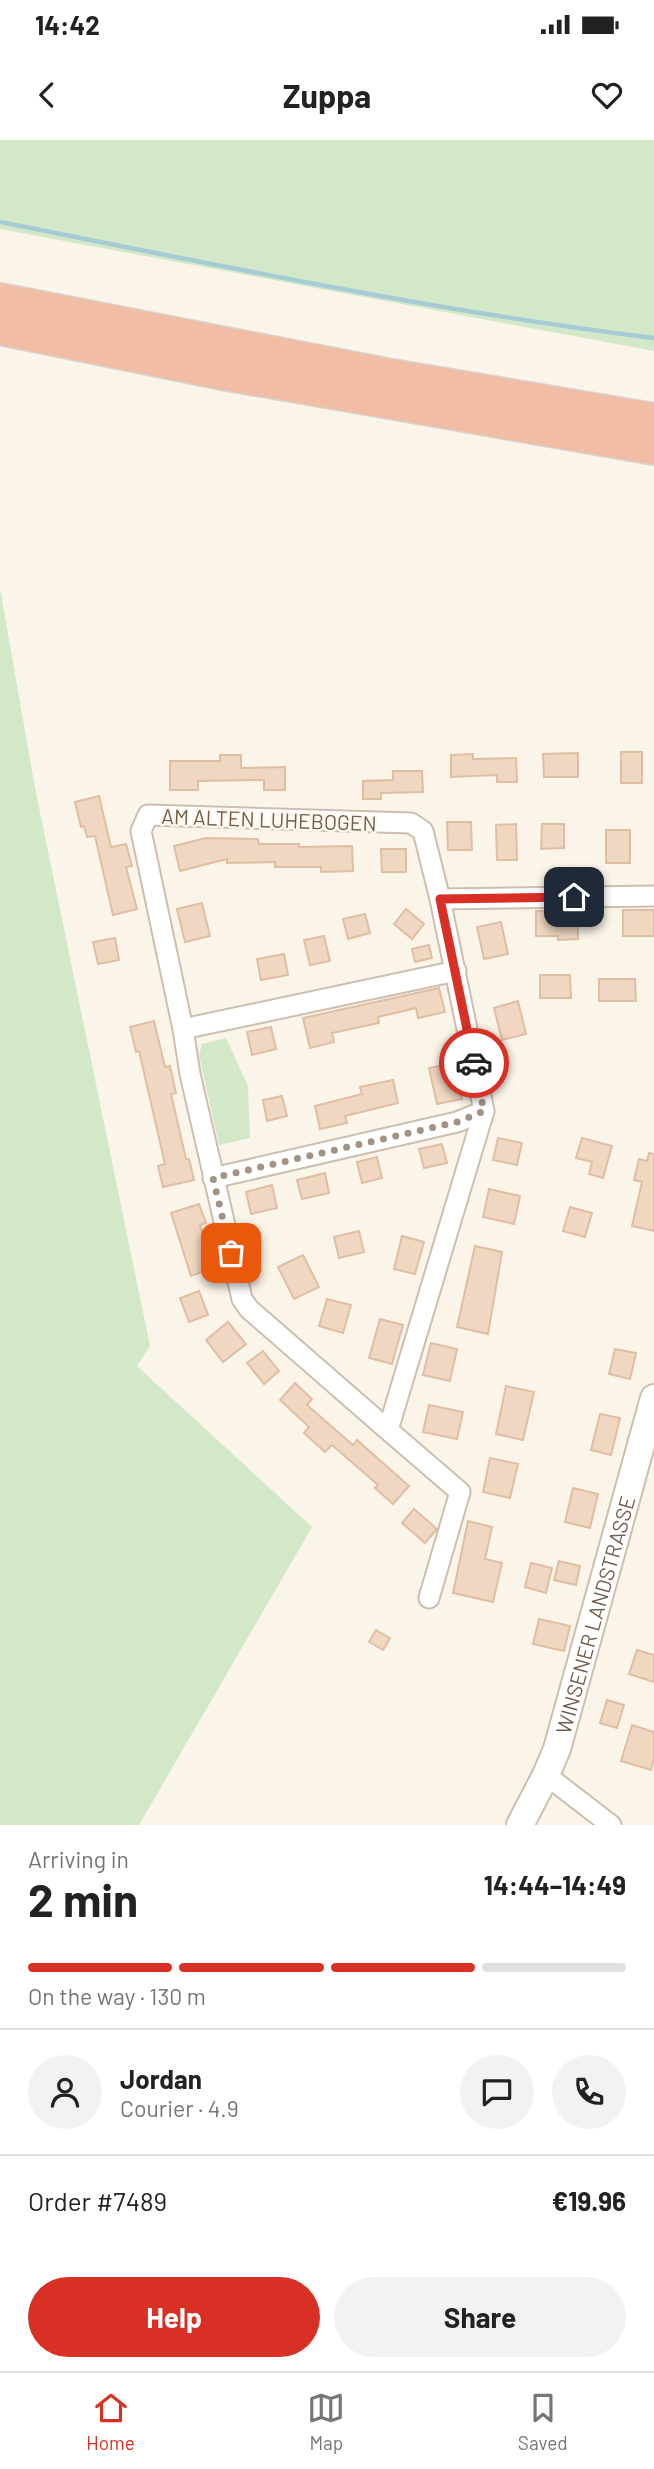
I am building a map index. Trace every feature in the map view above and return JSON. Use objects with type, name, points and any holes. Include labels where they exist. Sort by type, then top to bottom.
[{"type":"highway","points":[[0,300],[360,371],[654,421]]},
{"type":"highway","points":[[0,327],[235,374],[654,447]]},
{"type":"main road","name":"WINSENER LANDSTRASSE","points":[[520,1825],[546,1775],[564,1725],[654,1398]]},
{"type":"street","name":"AM ALTEN LUHEBOGEN","points":[[388,1430],[484,1111],[456,971],[423,831],[411,823],[148,815],[141,831],[190,1074],[242,1299],[249,1308],[388,1430],[460,1492],[429,1598]]},
{"type":"street","points":[[440,899],[654,896]]},
{"type":"street","points":[[183,1029],[456,971]]},
{"type":"street","points":[[213,1178],[457,1122],[484,1111]]},
{"type":"street","points":[[546,1775],[611,1825]]},
{"type":"green space","points":[[0,140],[654,140],[654,351],[0,229]]},
{"type":"green space","points":[[0,588],[35,788],[150,1346],[137,1366],[312,1527],[139,1825],[0,1825]]},
{"type":"green space","points":[[226,1038],[248,1086],[250,1138],[219,1145],[199,1055],[202,1044]]},
{"type":"building","points":[[621,752],[642,752],[642,783],[621,783]]},
{"type":"building","points":[[578,753],[578,777],[544,777],[543,754]]},
{"type":"building","points":[[473,754],[473,759],[516,758],[517,782],[497,782],[497,775],[451,777],[451,755]]},
{"type":"building","points":[[220,755],[241,755],[241,768],[285,767],[285,790],[264,790],[264,780],[198,781],[198,790],[170,790],[170,761],[220,761]]},
{"type":"building","points":[[393,771],[422,771],[423,792],[381,793],[381,799],[363,799],[363,781],[393,780]]},
{"type":"building","points":[[99,796],[111,847],[126,844],[132,866],[126,867],[137,909],[113,915],[95,836],[87,837],[84,826],[81,827],[75,802]]},
{"type":"building","points":[[447,822],[471,822],[472,850],[448,850]]},
{"type":"building","points":[[516,824],[517,860],[497,860],[496,825]]},
{"type":"building","points":[[542,824],[564,824],[564,848],[541,849]]},
{"type":"building","points":[[606,830],[630,830],[630,863],[606,863]]},
{"type":"building","points":[[206,838],[258,839],[259,844],[299,844],[299,847],[352,846],[353,871],[321,872],[321,867],[275,867],[275,862],[227,863],[227,859],[180,871],[174,846]]},
{"type":"building","points":[[381,849],[406,849],[406,872],[382,872]]},
{"type":"building","points":[[202,903],[210,936],[185,942],[177,909]]},
{"type":"building","points":[[406,909],[424,924],[412,939],[394,924]]},
{"type":"building","points":[[623,910],[654,910],[654,936],[623,936]]},
{"type":"building","points":[[536,911],[557,911],[557,915],[578,914],[578,939],[558,940],[558,936],[536,936]]},
{"type":"building","points":[[365,914],[370,933],[348,939],[343,919]]},
{"type":"building","points":[[501,922],[508,954],[484,959],[477,927]]},
{"type":"building","points":[[324,936],[330,961],[310,965],[304,940]]},
{"type":"building","points":[[115,938],[119,960],[98,964],[93,942]]},
{"type":"building","points":[[429,945],[432,958],[415,962],[412,949]]},
{"type":"building","points":[[284,954],[288,975],[261,980],[257,959]]},
{"type":"building","points":[[540,975],[570,975],[571,998],[540,998]]},
{"type":"building","points":[[599,979],[635,979],[636,1001],[599,1001]]},
{"type":"building","points":[[439,988],[445,1012],[418,1018],[416,1008],[378,1017],[379,1023],[332,1033],[334,1042],[310,1048],[303,1018]]},
{"type":"building","points":[[518,1001],[526,1034],[502,1040],[494,1008]]},
{"type":"building","points":[[154,1021],[165,1067],[170,1066],[176,1093],[171,1094],[186,1159],[189,1159],[194,1180],[163,1187],[158,1166],[165,1164],[139,1051],[136,1052],[130,1027]]},
{"type":"building","points":[[271,1027],[276,1049],[252,1055],[247,1032]]},
{"type":"building","points":[[455,1063],[462,1099],[437,1104],[429,1068]]},
{"type":"building","points":[[393,1080],[398,1103],[345,1116],[347,1123],[320,1129],[315,1106],[362,1094],[360,1087]]},
{"type":"building","points":[[282,1096],[287,1116],[267,1121],[263,1100]]},
{"type":"building","points":[[498,1138],[522,1143],[517,1165],[493,1160]]},
{"type":"building","points":[[582,1138],[612,1146],[603,1178],[589,1174],[592,1162],[576,1158]]},
{"type":"building","points":[[442,1144],[447,1163],[424,1168],[419,1149]]},
{"type":"building","points":[[649,1153],[654,1154],[654,1231],[632,1226],[642,1182],[634,1180],[639,1159],[647,1161]]},
{"type":"building","points":[[377,1157],[382,1178],[362,1183],[357,1162]]},
{"type":"building","points":[[325,1173],[329,1193],[302,1199],[297,1180]]},
{"type":"building","points":[[272,1185],[277,1208],[251,1214],[246,1192]]},
{"type":"building","points":[[489,1189],[520,1196],[514,1224],[483,1217]]},
{"type":"building","points":[[199,1204],[206,1223],[200,1225],[215,1267],[191,1276],[171,1213]]},
{"type":"building","points":[[570,1207],[592,1213],[585,1237],[563,1231]]},
{"type":"building","points":[[359,1231],[364,1252],[339,1258],[334,1237]]},
{"type":"building","points":[[402,1236],[424,1242],[415,1274],[394,1269]]},
{"type":"building","points":[[475,1246],[502,1252],[488,1334],[457,1327]]},
{"type":"building","points":[[303,1255],[319,1287],[294,1299],[278,1267]]},
{"type":"building","points":[[199,1291],[208,1315],[189,1322],[180,1298]]},
{"type":"building","points":[[327,1299],[351,1305],[343,1333],[319,1326]]},
{"type":"building","points":[[380,1319],[403,1325],[392,1364],[369,1358]]},
{"type":"building","points":[[228,1322],[246,1344],[223,1362],[206,1340]]},
{"type":"building","points":[[431,1343],[457,1349],[450,1381],[423,1375]]},
{"type":"building","points":[[615,1349],[636,1353],[630,1379],[609,1374]]},
{"type":"building","points":[[263,1351],[279,1371],[264,1384],[247,1363]]},
{"type":"building","points":[[295,1383],[312,1399],[307,1405],[353,1445],[357,1440],[409,1486],[393,1504],[375,1488],[378,1485],[332,1445],[325,1452],[304,1433],[309,1427],[280,1400]]},
{"type":"building","points":[[506,1386],[534,1392],[523,1440],[496,1434]]},
{"type":"building","points":[[429,1405],[463,1412],[457,1439],[423,1432]]},
{"type":"building","points":[[600,1414],[620,1418],[611,1455],[591,1450]]},
{"type":"building","points":[[490,1458],[518,1464],[510,1498],[483,1492]]},
{"type":"building","points":[[573,1488],[598,1494],[590,1528],[565,1522]]},
{"type":"building","points":[[414,1509],[437,1529],[425,1543],[402,1523]]},
{"type":"building","points":[[468,1521],[492,1527],[485,1559],[502,1563],[493,1602],[453,1593]]},
{"type":"building","points":[[559,1561],[580,1566],[576,1585],[554,1580]]},
{"type":"building","points":[[531,1563],[552,1568],[546,1593],[525,1587]]},
{"type":"building","points":[[539,1619],[570,1626],[564,1651],[533,1644]]},
{"type":"building","points":[[376,1630],[390,1638],[383,1650],[369,1642]]},
{"type":"building","points":[[637,1650],[654,1655],[654,1682],[629,1674]]},
{"type":"building","points":[[607,1700],[624,1705],[617,1728],[600,1723]]},
{"type":"building","points":[[632,1725],[654,1732],[654,1759],[651,1770],[621,1761]]},
{"type":"waterway","points":[[0,222],[408,301],[654,338]]},
{"type":"way so far","points":[[231,1253],[213,1178],[457,1122],[484,1111],[474,1063]]},
{"type":"route","points":[[474,1063],[440,899],[574,897]]}]
